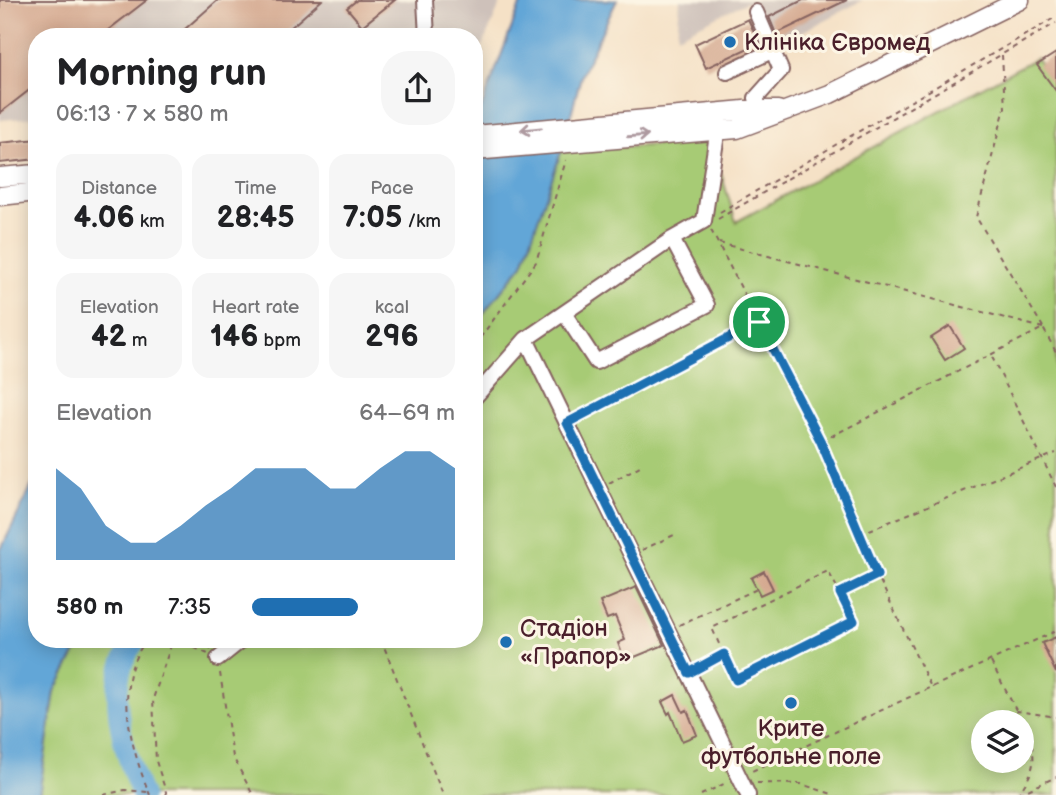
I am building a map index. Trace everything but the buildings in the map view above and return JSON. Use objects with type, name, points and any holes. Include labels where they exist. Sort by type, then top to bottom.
[{"type":"main road","points":[[483,150],[737,129],[830,94],[1020,0]]},
{"type":"main road","points":[[483,134],[719,112],[789,110]]},
{"type":"main road","points":[[0,177],[28,175]]},
{"type":"main road","points":[[0,196],[28,193]]},
{"type":"lane","points":[[425,0],[427,28]]},
{"type":"lane","points":[[756,12],[781,70],[756,98],[760,110]]},
{"type":"lane","points":[[727,72],[774,50]]},
{"type":"lane","points":[[483,388],[526,339],[672,239],[704,221],[719,130],[719,112]]},
{"type":"lane","points":[[564,313],[596,362],[707,304],[672,239]]},
{"type":"lane","points":[[526,339],[743,785]]},
{"type":"lane","points":[[218,659],[232,648]]},
{"type":"path","points":[[704,221],[1056,17]]},
{"type":"path","points":[[931,687],[858,535],[821,442],[708,225],[1056,23]]},
{"type":"path","points":[[1002,55],[1005,108],[976,217],[1056,352]]},
{"type":"path","points":[[483,334],[536,262],[570,142]]},
{"type":"path","points":[[718,243],[1043,328]]},
{"type":"path","points":[[567,423],[759,322]]},
{"type":"path","points":[[821,442],[1043,328]]},
{"type":"path","points":[[992,356],[1056,487]]},
{"type":"path","points":[[858,535],[1056,453]]},
{"type":"path","points":[[599,488],[640,466]]},
{"type":"path","points":[[631,555],[674,535]]},
{"type":"path","points":[[828,571],[854,621],[736,680],[724,654],[712,628],[828,571]]},
{"type":"path","points":[[840,593],[877,575]]},
{"type":"path","points":[[668,630],[757,589]]},
{"type":"path","points":[[743,785],[931,687],[1056,631]]},
{"type":"path","points":[[103,795],[125,790],[148,793],[128,720],[130,668],[139,648]]},
{"type":"path","points":[[167,795],[156,761],[153,699],[171,648]]},
{"type":"path","points":[[194,648],[218,659],[228,738],[233,757],[253,795]]},
{"type":"path","points":[[385,648],[443,795]]},
{"type":"path","points":[[689,673],[724,654]]},
{"type":"path","points":[[990,661],[1017,710]]},
{"type":"path","points":[[1034,713],[1056,717]]},
{"type":"path","points":[[1017,795],[1029,781],[1031,773]]},
{"type":"path","points":[[1017,795],[1056,777]]},
{"type":"path","points":[[701,795],[743,785],[800,784],[835,795]]},
{"type":"shaded area","points":[[0,0],[502,0],[483,44],[483,28],[28,28],[28,118],[0,120]]},
{"type":"shaded area","points":[[680,0],[863,0],[770,49],[747,2],[677,36]]},
{"type":"green space","points":[[1036,58],[1056,82],[1056,795],[39,795],[55,691],[78,648],[483,648],[483,314],[523,264],[561,152],[711,141],[736,222]]},
{"type":"water","points":[[522,0],[617,0],[582,73],[561,152],[523,264],[483,314],[483,103]]},
{"type":"water","points":[[28,493],[28,648],[78,648],[55,691],[39,795],[0,795],[0,551]]},
{"type":"waterway","points":[[131,648],[120,674],[119,716],[128,757],[142,795]]},
{"type":"place","name":"Клініка Євромед","points":[[730,42]]},
{"type":"place","name":"Стадіон «Прапор»","points":[[506,642]]},
{"type":"place","name":"Крите футбольне поле","points":[[791,703]]},
{"type":"route","points":[[759,322],[821,442],[877,575],[840,593],[854,621],[736,680],[724,654],[689,673],[567,423],[759,322]]}]
